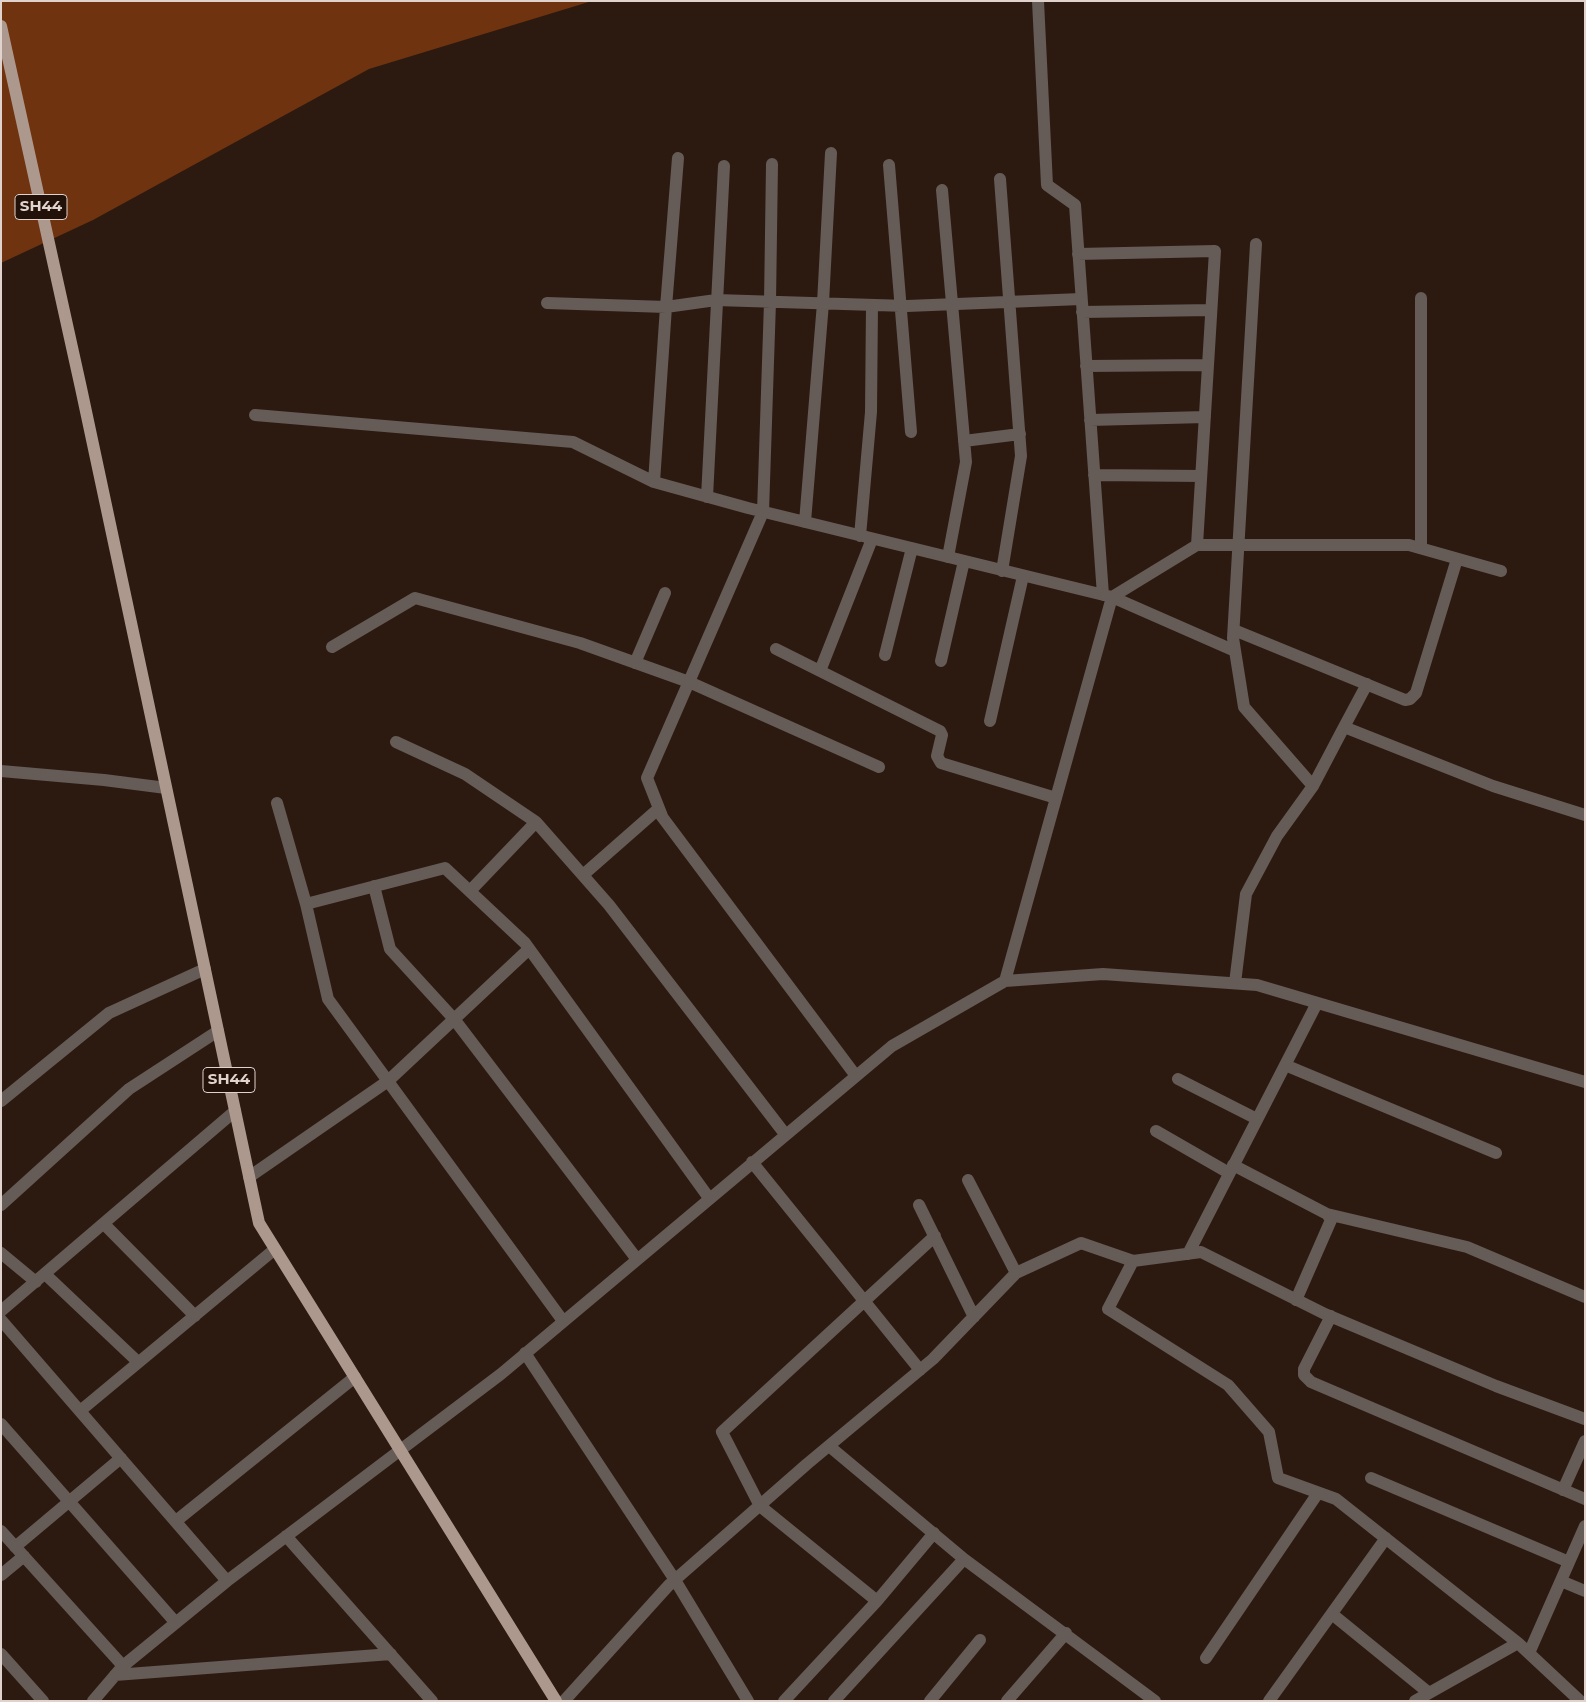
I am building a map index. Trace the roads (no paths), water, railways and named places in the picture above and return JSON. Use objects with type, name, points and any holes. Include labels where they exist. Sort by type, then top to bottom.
[{"type":"main road","name":"SH44","points":[[1,26],[81,388],[259,1223],[556,1701]]},
{"type":"street","points":[[1005,981],[1056,798],[1107,596],[1094,475],[1074,205],[1047,185],[1038,1]]},
{"type":"street","points":[[805,522],[823,304],[831,153]]},
{"type":"street","points":[[654,482],[678,158]]},
{"type":"street","points":[[662,816],[647,778],[763,512],[770,302],[772,164]]},
{"type":"street","points":[[889,165],[911,432]]},
{"type":"street","points":[[707,497],[724,166]]},
{"type":"street","points":[[1000,179],[1021,456],[1002,571]]},
{"type":"street","points":[[942,190],[966,462],[948,558]]},
{"type":"street","points":[[1256,244],[1234,630],[1235,651],[1244,707],[1313,786]]},
{"type":"street","points":[[1078,254],[1215,251],[1197,545]]},
{"type":"street","points":[[1421,298],[1421,548]]},
{"type":"street","points":[[547,303],[666,307],[716,300],[900,306],[1082,299]]},
{"type":"street","points":[[820,671],[866,537],[871,412],[872,305]]},
{"type":"street","points":[[1082,312],[1211,310]]},
{"type":"street","points":[[1086,366],[1208,365]]},
{"type":"street","points":[[256,415],[573,442],[654,482],[763,512],[1107,596],[1235,651]]},
{"type":"street","points":[[1090,420],[1204,417]]},
{"type":"street","points":[[964,441],[1020,434]]},
{"type":"street","points":[[1094,475],[1201,476]]},
{"type":"street","points":[[1107,596],[1197,545],[1409,545],[1500,572]]},
{"type":"street","points":[[885,655],[912,548]]},
{"type":"street","points":[[1234,630],[1405,700],[1413,697],[1457,559]]},
{"type":"street","points":[[941,661],[964,561]]},
{"type":"street","points":[[990,721],[1023,576]]},
{"type":"street","points":[[635,663],[665,593]]},
{"type":"street","points":[[332,647],[415,598],[580,643],[689,682],[879,767]]},
{"type":"street","points":[[776,649],[940,731],[942,735],[937,756],[941,763],[1056,798]]},
{"type":"street","points":[[1235,983],[1246,894],[1277,836],[1313,786],[1367,684]]},
{"type":"street","points":[[1344,727],[1493,786],[1585,815]]},
{"type":"street","points":[[396,742],[465,774],[536,822],[609,905],[785,1134]]},
{"type":"street","points":[[1,771],[104,780],[166,788]]},
{"type":"street","points":[[277,803],[306,904],[328,999],[563,1321]]},
{"type":"street","points":[[583,875],[657,810],[856,1076]]},
{"type":"street","points":[[470,891],[536,822]]},
{"type":"street","points":[[306,904],[445,868],[529,949],[709,1198]]},
{"type":"street","points":[[374,886],[390,949],[454,1019],[636,1258]]},
{"type":"street","points":[[249,1177],[388,1081],[529,949]]},
{"type":"street","points":[[1,1102],[109,1013],[205,969]]},
{"type":"street","points":[[93,1701],[119,1671],[227,1581],[525,1353],[636,1258],[892,1046],[1005,981],[1103,974],[1257,985],[1585,1082]]},
{"type":"street","points":[[1188,1254],[1317,1003]]},
{"type":"street","points":[[1,1205],[129,1090],[218,1031]]},
{"type":"street","points":[[1286,1065],[1496,1153]]},
{"type":"street","points":[[1178,1080],[1258,1119]]},
{"type":"street","points":[[1,1311],[235,1111]]},
{"type":"street","points":[[1156,1131],[1327,1214],[1467,1247],[1585,1297]]},
{"type":"street","points":[[752,1162],[920,1370]]},
{"type":"street","points":[[968,1180],[1016,1273]]},
{"type":"street","points":[[920,1205],[974,1317]]},
{"type":"street","points":[[1296,1300],[1331,1224],[1332,1220],[1327,1214]]},
{"type":"street","points":[[104,1224],[195,1316]]},
{"type":"street","points":[[876,1601],[760,1506],[722,1432],[935,1236]]},
{"type":"street","points":[[564,1701],[675,1580],[829,1446],[920,1370],[1016,1273],[1081,1243],[1133,1261],[1201,1252],[1331,1316],[1496,1386],[1585,1418]]},
{"type":"street","points":[[80,1411],[275,1249]]},
{"type":"street","points":[[1,1252],[41,1278],[138,1362]]},
{"type":"street","points":[[1133,1261],[1108,1309],[1228,1385],[1269,1432],[1278,1478],[1336,1499],[1518,1642],[1580,1701]]},
{"type":"street","points":[[1331,1316],[1304,1369],[1304,1375],[1311,1382],[1585,1499]]},
{"type":"street","points":[[1,1320],[227,1581]]},
{"type":"street","points":[[525,1353],[675,1580],[748,1701]]},
{"type":"street","points":[[176,1521],[355,1378]]},
{"type":"street","points":[[1,1424],[176,1623]]},
{"type":"street","points":[[1563,1490],[1585,1441]]},
{"type":"street","points":[[829,1446],[964,1559],[1155,1701]]},
{"type":"street","points":[[1,1575],[20,1552],[70,1501],[121,1458]]},
{"type":"street","points":[[1371,1478],[1569,1562]]},
{"type":"street","points":[[1206,1658],[1318,1493]]},
{"type":"street","points":[[1529,1653],[1585,1526]]},
{"type":"street","points":[[1,1531],[119,1671]]},
{"type":"street","points":[[784,1701],[876,1601],[934,1533]]},
{"type":"street","points":[[286,1536],[432,1701]]},
{"type":"street","points":[[1269,1701],[1386,1538]]},
{"type":"street","points":[[838,1699],[964,1559]]},
{"type":"street","points":[[1560,1581],[1585,1591]]},
{"type":"street","points":[[1332,1614],[1429,1693]]},
{"type":"street","points":[[1007,1701],[1066,1633]]},
{"type":"street","points":[[930,1701],[980,1640]]},
{"type":"street","points":[[1414,1701],[1518,1642]]},
{"type":"street","points":[[1,1654],[43,1701]]},
{"type":"street","points":[[119,1671],[391,1654]]}]
